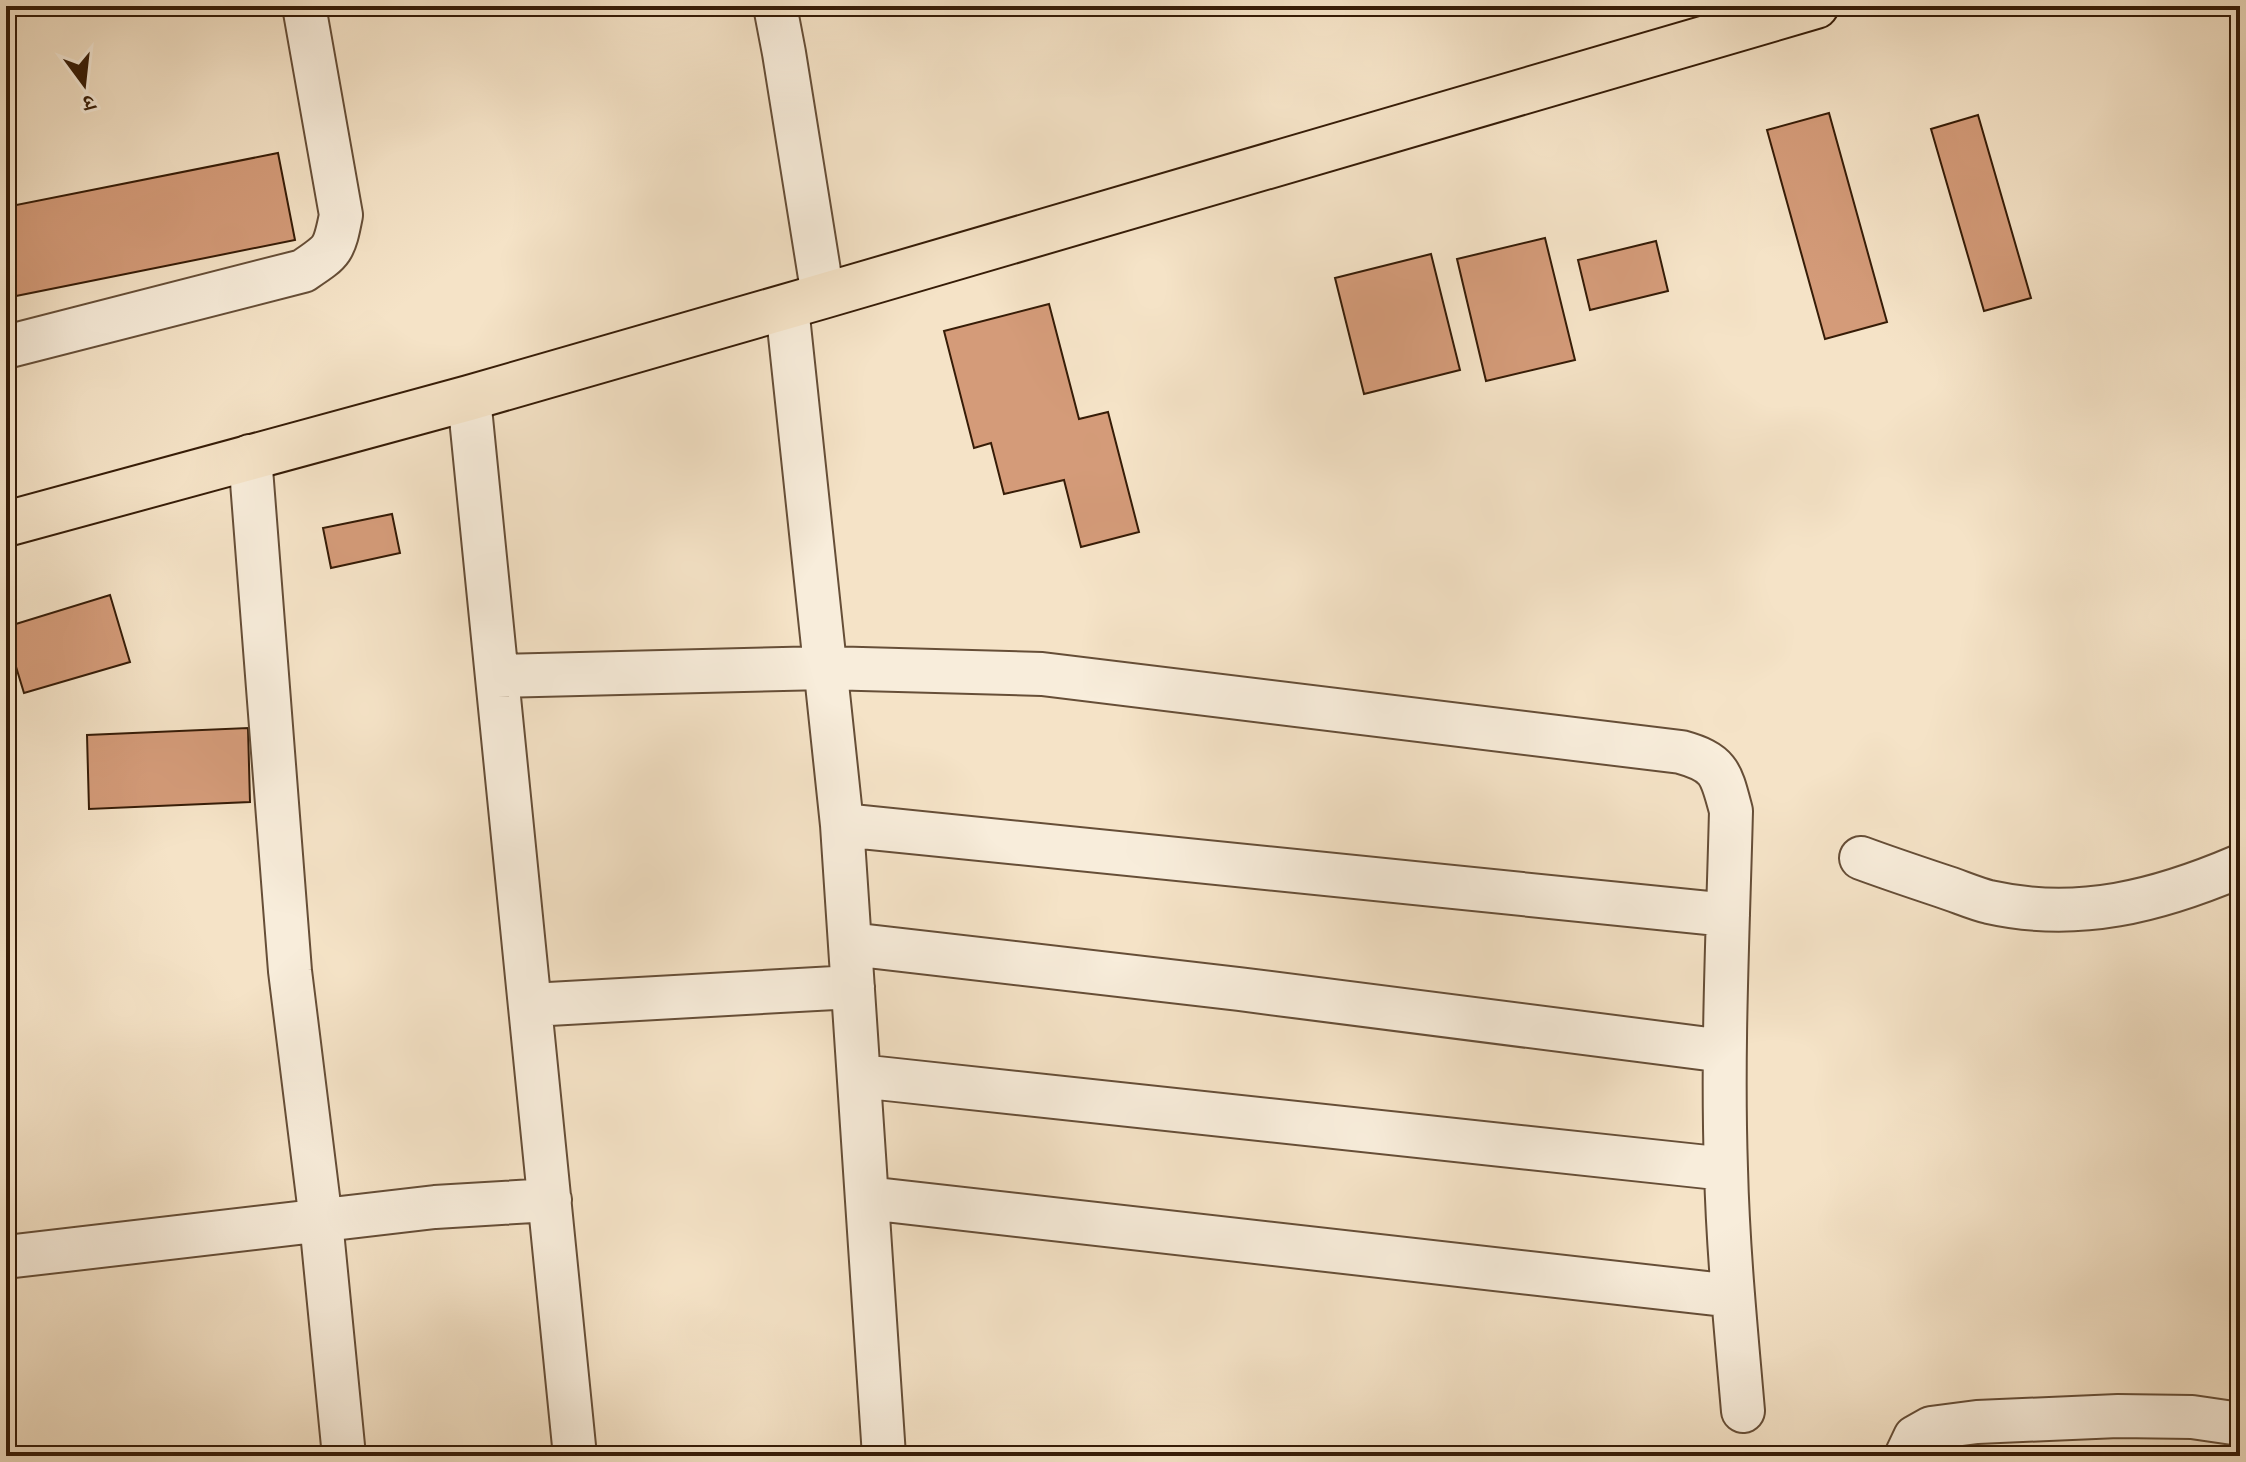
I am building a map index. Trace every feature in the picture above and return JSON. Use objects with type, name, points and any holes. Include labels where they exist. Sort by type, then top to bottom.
[{"type":"highway","points":[[6,524],[469,398],[805,302],[1816,6]]},
{"type":"street","points":[[6,347],[303,271],[331,252],[341,215],[304,6]]},
{"type":"street","points":[[775,6],[784,53],[805,302],[825,668],[842,825],[884,1456]]},
{"type":"street","points":[[469,398],[575,1456]]},
{"type":"street","points":[[250,456],[290,971],[321,1221],[344,1456]]},
{"type":"street","points":[[497,676],[825,668],[1042,674],[1681,752],[1703,758],[1717,770],[1731,811],[1724,1051],[1726,1169],[1743,1411]]},
{"type":"street","points":[[842,825],[1728,915]]},
{"type":"street","points":[[1861,858],[1987,901],[2036,910],[2073,911],[2148,900],[2196,885],[2240,866]]},
{"type":"street","points":[[850,944],[1239,989],[1724,1051]]},
{"type":"street","points":[[531,1005],[853,987]]},
{"type":"street","points":[[859,1076],[1726,1169]]},
{"type":"street","points":[[867,1198],[1733,1296]]},
{"type":"street","points":[[6,1257],[435,1207],[550,1200]]},
{"type":"street","points":[[1906,1456],[1915,1437],[1931,1428],[1977,1422],[2118,1416],[2177,1417],[2240,1424]]},
{"type":"building","points":[[1829,113],[1887,322],[1825,339],[1767,130]]},
{"type":"building","points":[[1978,115],[2031,298],[1984,311],[1931,129]]},
{"type":"building","points":[[278,153],[295,240],[6,298],[6,207]]},
{"type":"building","points":[[1545,238],[1575,360],[1486,381],[1457,259]]},
{"type":"building","points":[[1656,241],[1668,291],[1590,310],[1578,260]]},
{"type":"building","points":[[1431,254],[1460,370],[1364,394],[1335,278]]},
{"type":"building","points":[[1049,304],[1079,419],[1108,412],[1139,532],[1081,547],[1064,480],[1004,494],[991,443],[974,448],[944,331]]},
{"type":"building","points":[[392,514],[400,553],[331,568],[323,528]]},
{"type":"building","points":[[110,595],[130,662],[24,693],[6,627]]},
{"type":"building","points":[[248,728],[250,802],[89,809],[87,735]]}]
